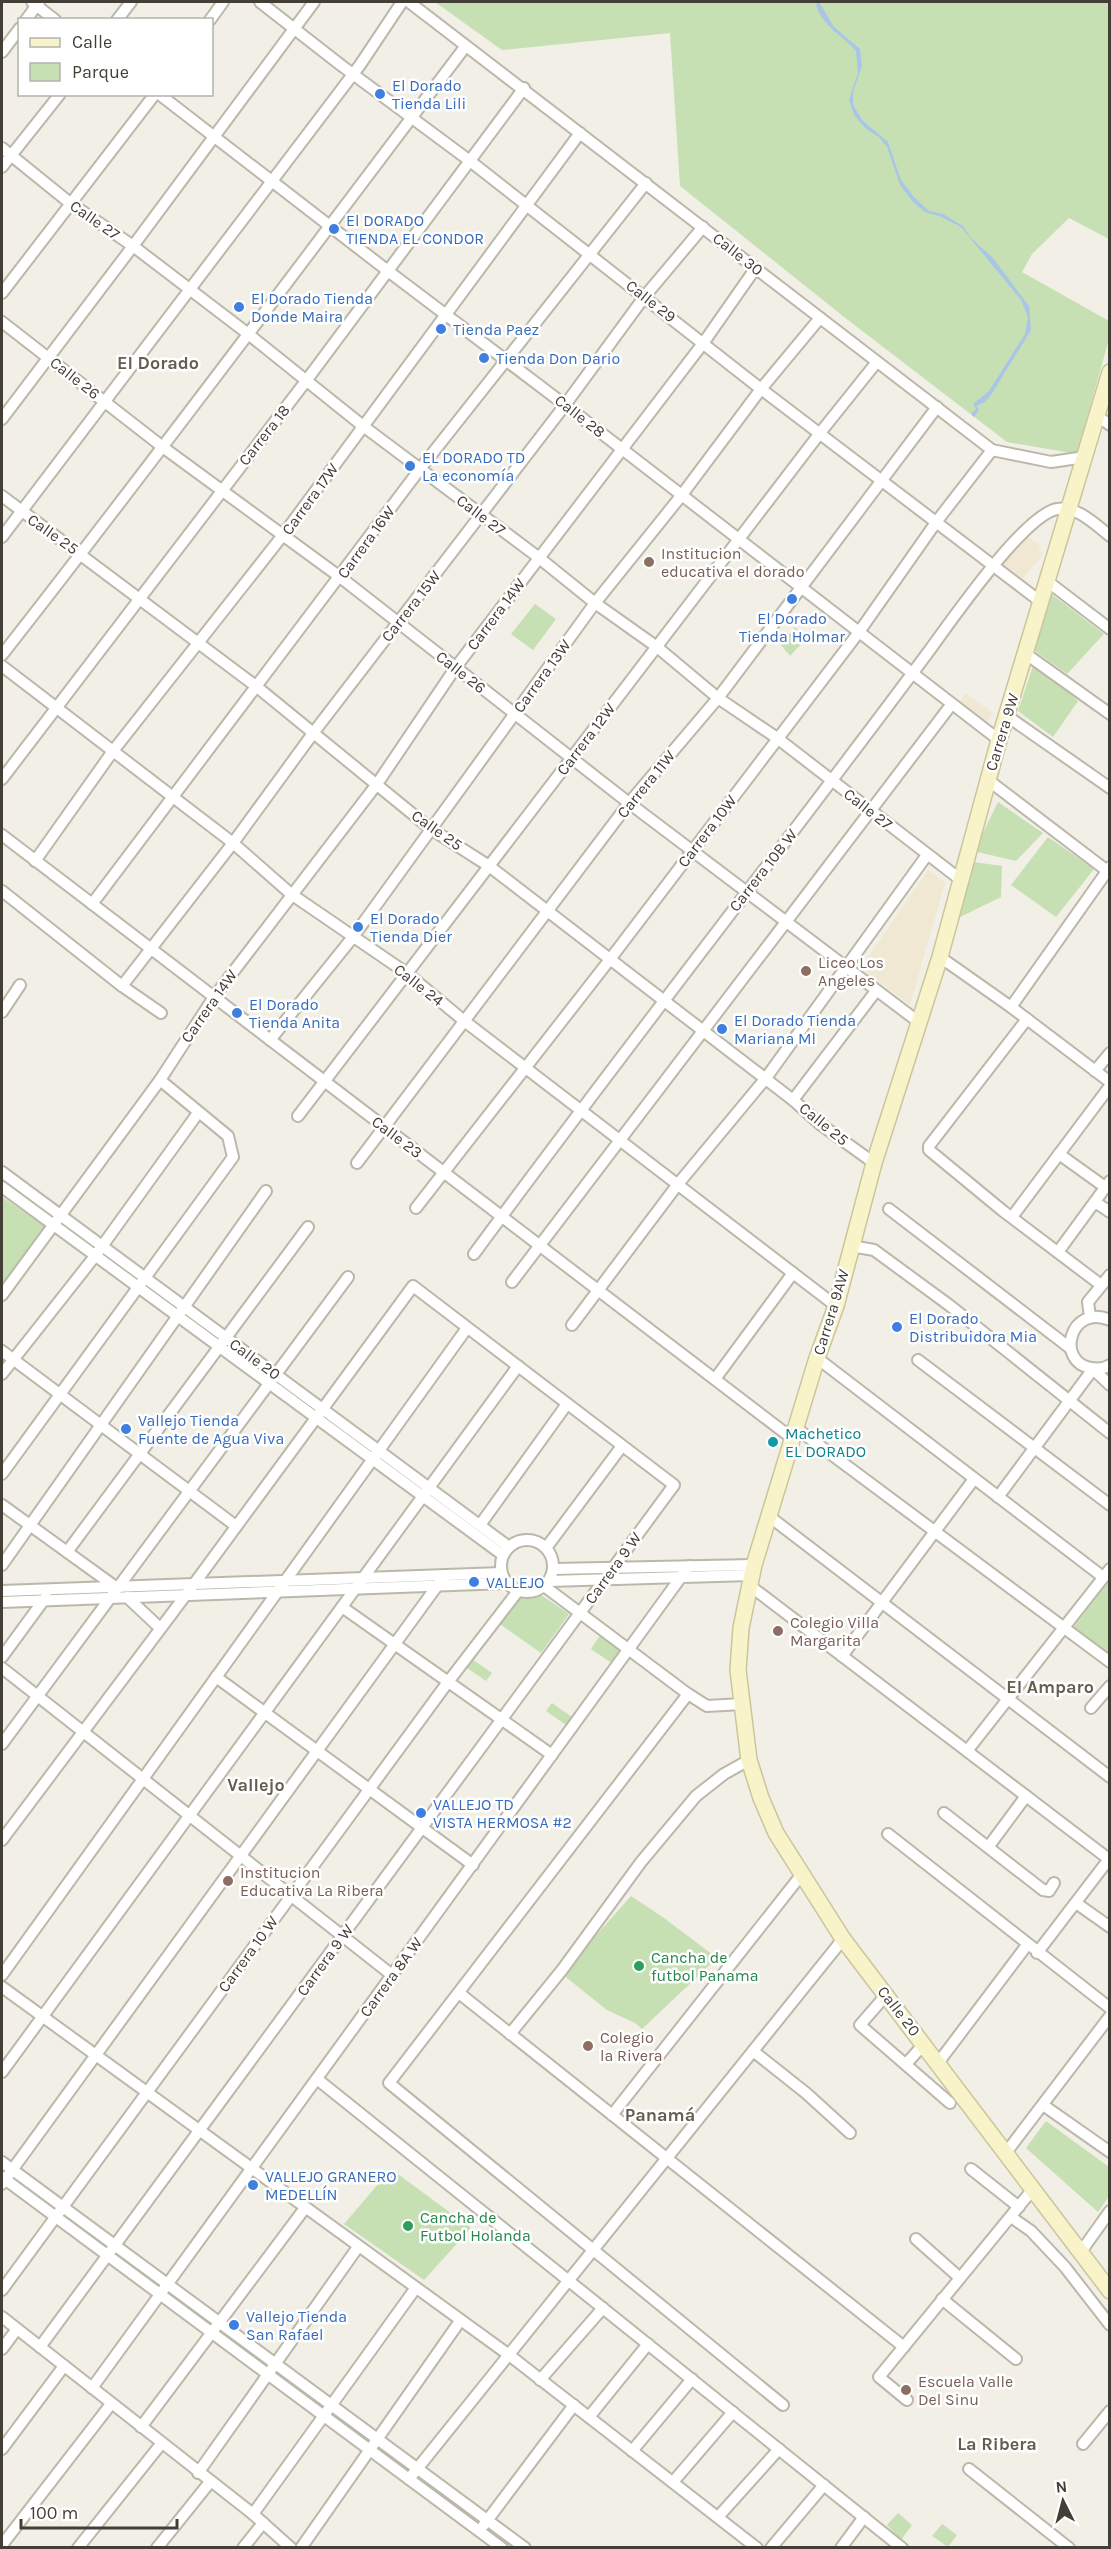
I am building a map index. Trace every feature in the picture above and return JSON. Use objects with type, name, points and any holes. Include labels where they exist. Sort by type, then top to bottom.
[{"type":"main road","name":"Carrera 9W","points":[[940,957],[999,740],[1110,372]]},
{"type":"main road","name":"Carrera 9AW","points":[[738,1670],[741,1628],[752,1575],[817,1358],[836,1306],[874,1163],[940,957]]},
{"type":"main road","name":"Calle 20","points":[[738,1670],[749,1760],[761,1798],[776,1833],[843,1939],[1110,2291]]},
{"type":"street","points":[[119,18],[131,2]]},
{"type":"street","points":[[212,18],[224,2]]},
{"type":"street","name":"Calle 29","points":[[260,2],[351,73],[471,161],[820,434],[937,520],[1041,602]]},
{"type":"street","points":[[2,419],[314,2]]},
{"type":"street","points":[[2,537],[106,401],[188,288],[360,64],[402,2]]},
{"type":"street","name":"Calle 30","points":[[409,2],[465,47],[524,88],[876,363],[992,450],[1051,462],[1085,457]]},
{"type":"street","points":[[27,18],[36,3],[53,18]]},
{"type":"street","points":[[2,52],[18,31]]},
{"type":"street","points":[[2,655],[164,448],[247,333],[465,47]]},
{"type":"street","name":"Carrera 18","points":[[2,779],[306,381],[524,88]]},
{"type":"street","points":[[2,167],[6,152],[58,96]]},
{"type":"street","points":[[2,294],[70,203],[155,96]]},
{"type":"street","name":"Calle 28","points":[[160,96],[999,740]]},
{"type":"street","name":"Carrera 17W","points":[[34,861],[113,751],[283,535],[580,133]]},
{"type":"street","name":"Calle 27","points":[[6,152],[70,203],[133,246],[247,333],[363,426],[538,557],[595,603],[657,647],[718,698],[777,738],[962,880]]},
{"type":"street","name":"Carrera 16W","points":[[92,904],[171,796],[257,687],[420,469],[646,183]]},
{"type":"street","name":"Carrera 15W","points":[[122,986],[481,516],[645,296],[703,227]]},
{"type":"street","name":"Carrera 14W","points":[[2,1295],[160,1080],[214,998],[376,784],[456,667],[704,342],[756,269]]},
{"type":"street","name":"Carrera 13W","points":[[270,1040],[353,938],[595,603],[681,496],[761,388],[820,318]]},
{"type":"street","name":"Calle 26","points":[[2,322],[164,448],[340,577],[629,803],[920,1023]]},
{"type":"street","name":"Carrera 12W","points":[[298,1116],[876,363]]},
{"type":"street","name":"Carrera 11W","points":[[357,1163],[629,803],[718,698],[937,407]]},
{"type":"street","points":[[1096,415],[1110,425]]},
{"type":"street","name":"Carrera 10W","points":[[416,1208],[611,958],[859,632],[937,520],[992,450]]},
{"type":"street","name":"Calle 25","points":[[2,496],[257,687],[430,829],[489,866],[548,910],[766,1078],[820,1124],[874,1163]]},
{"type":"street","name":"Carrera 10B W","points":[[474,1254],[664,1000],[833,782],[993,564],[1047,514],[1057,509],[1070,509]]},
{"type":"street","points":[[1070,509],[1110,536]]},
{"type":"street","points":[[1047,581],[1110,629]]},
{"type":"street","points":[[1026,654],[1110,714]]},
{"type":"street","name":"Calle 24","points":[[2,666],[233,843],[291,894],[408,974],[464,1020],[836,1306]]},
{"type":"street","points":[[512,1282],[702,1029],[951,705]]},
{"type":"street","points":[[1007,716],[1110,788]]},
{"type":"street","points":[[988,780],[1109,870],[1011,1007]]},
{"type":"street","name":"Calle 23","points":[[2,835],[715,1379],[936,1532],[1110,1662]]},
{"type":"street","points":[[572,1325],[678,1184],[766,1078],[927,855]]},
{"type":"street","points":[[2,891],[122,986],[161,1013]]},
{"type":"street","points":[[940,957],[1110,1082]]},
{"type":"street","points":[[2,1012],[21,985]]},
{"type":"street","points":[[793,1100],[876,991]]},
{"type":"street","points":[[1027,1019],[929,1146],[930,1153],[1101,1285]]},
{"type":"street","points":[[1095,1071],[1110,1053]]},
{"type":"street","points":[[2,1474],[233,1157],[228,1136],[160,1080]]},
{"type":"street","points":[[1012,1217],[1110,1086]]},
{"type":"street","points":[[2,1374],[102,1246],[198,1113]]},
{"type":"street","points":[[1058,1252],[1107,1184],[1059,1154]]},
{"type":"street","points":[[2,1188],[6,1175]]},
{"type":"street","name":"Calle 20","points":[[6,1175],[276,1374],[320,1414]]},
{"type":"street","name":"Calle 20","points":[[2,1188],[269,1383],[320,1414],[506,1551]]},
{"type":"street","points":[[2,1565],[266,1191]]},
{"type":"street","points":[[1095,1202],[1110,1212]]},
{"type":"street","points":[[889,1209],[1071,1348],[1078,1362],[1093,1369],[1110,1385]]},
{"type":"street","points":[[67,1552],[308,1227]]},
{"type":"street","points":[[851,1246],[874,1250],[949,1305],[1110,1433]]},
{"type":"street","points":[[715,1379],[793,1273]]},
{"type":"street","points":[[1090,1317],[1088,1302],[1110,1275]]},
{"type":"street","points":[[2,1744],[348,1277]]},
{"type":"street","points":[[2,1840],[320,1414],[412,1286],[622,1446],[546,1548]]},
{"type":"street","points":[[1071,1348],[1074,1329],[1081,1321],[1090,1317],[1110,1320]]},
{"type":"street","points":[[2,1975],[467,1328]]},
{"type":"street","points":[[2,1351],[236,1526]]},
{"type":"street","points":[[817,1358],[998,1497],[1106,1573],[967,1751]]},
{"type":"street","points":[[918,1360],[1110,1505]]},
{"type":"street","points":[[998,1497],[1093,1369],[1110,1365]]},
{"type":"street","points":[[2,2073],[188,1815],[357,1589],[518,1366]]},
{"type":"street","points":[[480,1525],[567,1404]]},
{"type":"street","name":"Carrera 9 W","points":[[40,2347],[674,1485],[622,1446]]},
{"type":"street","points":[[842,1656],[974,1479]]},
{"type":"street","name":"Calle 20","points":[[426,1492],[480,1525],[506,1551]]},
{"type":"street","points":[[2,1504],[67,1552],[114,1592]]},
{"type":"street","points":[[770,1517],[1110,1777]]},
{"type":"street","points":[[2,1602],[44,1600],[194,1584],[445,1575],[503,1578],[518,1592],[536,1591],[547,1583],[553,1569],[552,1557],[546,1548],[537,1542],[518,1541],[506,1551],[503,1578]]},
{"type":"street","points":[[553,1569],[689,1566],[752,1575],[842,1656],[1109,1860],[1037,1953]]},
{"type":"street","name":"Carrera 8A W","points":[[92,2388],[689,1566]]},
{"type":"street","points":[[445,1575],[97,2056],[12,2170],[2,2180],[502,2547]]},
{"type":"street","points":[[547,1583],[752,1575]]},
{"type":"street","points":[[127,1597],[437,1586],[503,1578]]},
{"type":"street","points":[[547,1583],[580,1613],[707,1706],[742,1704]]},
{"type":"street","points":[[2,1657],[53,1589]]},
{"type":"street","points":[[2,1591],[53,1589],[114,1592],[127,1597],[160,1628]]},
{"type":"street","name":"Carrera 10 W","points":[[2,2290],[448,1682],[518,1592]]},
{"type":"street","points":[[342,1608],[552,1755]]},
{"type":"street","points":[[2,1668],[392,1975]]},
{"type":"street","points":[[216,1677],[472,1865]]},
{"type":"street","points":[[1091,1708],[1110,1686]]},
{"type":"street","points":[[688,1694],[389,2084],[783,2405]]},
{"type":"street","points":[[510,2034],[562,1970],[641,1862],[696,1796],[724,1774],[749,1760]]},
{"type":"street","points":[[989,1846],[1026,1796]]},
{"type":"street","points":[[944,1813],[1043,1890],[1049,1891],[1054,1883]]},
{"type":"street","points":[[888,1834],[1110,2008]]},
{"type":"street","points":[[612,2115],[802,1874]]},
{"type":"street","points":[[1076,1902],[1110,1927]]},
{"type":"street","points":[[409,2480],[843,1939]]},
{"type":"street","points":[[938,2063],[1027,1945]]},
{"type":"street","points":[[2,1987],[509,2355],[757,2547]]},
{"type":"street","points":[[459,1993],[904,2347]]},
{"type":"street","points":[[887,1995],[860,2025],[950,2103]]},
{"type":"street","points":[[1005,2154],[1110,2016]]},
{"type":"street","points":[[906,2064],[924,2044]]},
{"type":"street","points":[[753,2051],[806,2093],[850,2133]]},
{"type":"street","points":[[317,2079],[902,2547]]},
{"type":"street","points":[[1043,2105],[1110,2152]]},
{"type":"street","points":[[2,2162],[525,2547]]},
{"type":"street","points":[[971,2169],[1018,2207]]},
{"type":"street","points":[[907,2400],[879,2377],[1033,2189]]},
{"type":"street","points":[[141,2427],[305,2208]]},
{"type":"street","points":[[1080,2253],[1110,2211]]},
{"type":"street","points":[[1011,2217],[1031,2231],[1065,2267],[1084,2295],[1110,2325]]},
{"type":"street","points":[[916,2239],[960,2278]]},
{"type":"street","points":[[198,2473],[266,2373],[358,2247]]},
{"type":"street","points":[[253,2514],[416,2289]]},
{"type":"street","points":[[942,2299],[1016,2359]]},
{"type":"street","points":[[540,2379],[603,2308]]},
{"type":"street","points":[[2,2317],[253,2514],[291,2547]]},
{"type":"street","points":[[301,2547],[460,2321]]},
{"type":"street","points":[[2,2349],[17,2329]]},
{"type":"street","points":[[589,2417],[648,2344]]},
{"type":"street","points":[[2,2449],[64,2366]]},
{"type":"street","points":[[632,2451],[692,2379]]},
{"type":"street","points":[[2,2545],[111,2404]]},
{"type":"street","points":[[479,2531],[574,2405]]},
{"type":"street","points":[[1083,2444],[1110,2411]]},
{"type":"street","points":[[673,2482],[733,2412]]},
{"type":"street","points":[[78,2547],[161,2444]]},
{"type":"street","points":[[718,2517],[780,2449]]},
{"type":"street","points":[[969,2469],[1070,2547]]},
{"type":"street","points":[[157,2547],[210,2482]]},
{"type":"street","points":[[771,2547],[824,2485]]},
{"type":"street","points":[[841,2547],[864,2517]]},
{"type":"street","points":[[243,2547],[263,2523]]},
{"type":"shaded area","points":[[1025,535],[1040,545],[1038,549],[1043,554],[1022,580],[1001,564]]},
{"type":"shaded area","points":[[966,693],[993,713],[987,722],[960,702]]},
{"type":"shaded area","points":[[928,870],[945,882],[910,1005],[861,968]]},
{"type":"green space","points":[[435,2],[1109,2],[1109,239],[1069,218],[1032,254],[1022,272],[1109,321],[1109,339],[1077,454],[1007,442],[848,320],[680,186],[670,33],[502,50]]},
{"type":"green space","points":[[1046,590],[1104,634],[1067,674],[1035,651],[1029,650]]},
{"type":"green space","points":[[535,604],[556,619],[533,650],[511,634]]},
{"type":"green space","points":[[795,627],[806,639],[790,656],[781,645]]},
{"type":"green space","points":[[1035,660],[1078,701],[1053,737],[1018,711]]},
{"type":"green space","points":[[998,802],[1043,833],[1016,861],[969,850],[977,845]]},
{"type":"green space","points":[[1048,837],[1094,869],[1056,917],[1011,885]]},
{"type":"green space","points":[[974,862],[1002,866],[1001,897],[956,919]]},
{"type":"green space","points":[[2,1197],[46,1227],[2,1287]]},
{"type":"green space","points":[[1109,1581],[1109,1653],[1074,1627]]},
{"type":"green space","points":[[541,1595],[569,1614],[541,1653],[497,1622],[516,1598]]},
{"type":"green space","points":[[601,1634],[623,1649],[613,1664],[591,1649]]},
{"type":"green space","points":[[469,1657],[492,1673],[486,1681],[463,1665]]},
{"type":"green space","points":[[552,1703],[572,1717],[566,1725],[546,1711]]},
{"type":"green space","name":"Cancha de futbol Panama","points":[[631,1896],[717,1958],[642,2029],[635,2023],[607,2010],[562,1974]]},
{"type":"green space","points":[[1046,2121],[1109,2167],[1109,2196],[1098,2212],[1026,2148]]},
{"type":"green space","name":"Cancha de Futbol Holanda","points":[[391,2169],[471,2228],[424,2280],[344,2224]]},
{"type":"green space","points":[[898,2513],[912,2525],[901,2540],[887,2525]]},
{"type":"green space","points":[[942,2524],[957,2535],[948,2547],[932,2536]]},
{"type":"water","points":[[816,2],[819,2],[834,27],[860,49],[862,66],[853,92],[853,105],[863,121],[888,142],[901,180],[929,211],[943,214],[963,226],[971,238],[993,258],[1029,306],[1031,330],[991,395],[985,402],[976,406],[979,410],[974,417],[971,414],[976,409],[973,404],[989,391],[1025,334],[1028,317],[1021,300],[961,227],[925,212],[913,202],[900,185],[887,147],[854,115],[849,100],[858,73],[856,51],[821,17]]},
{"type":"place","name":"El Dorado Tienda Lili","points":[[380,94]]},
{"type":"place","name":"El DORADO TIENDA EL CONDOR","points":[[334,229]]},
{"type":"place","name":"El Dorado Tienda Donde Maira","points":[[239,307]]},
{"type":"place","name":"Tienda Paez","points":[[441,329]]},
{"type":"place","name":"Tienda Don Dario","points":[[484,358]]},
{"type":"place","name":"EL DORADO TD La economía","points":[[410,466]]},
{"type":"place","name":"Institucion educativa el dorado","points":[[649,562]]},
{"type":"place","name":"El Dorado Tienda Holmar","points":[[792,599]]},
{"type":"place","name":"El Dorado Tienda Dier","points":[[358,927]]},
{"type":"place","name":"Liceo Los Angeles","points":[[806,971]]},
{"type":"place","name":"El Dorado Tienda Anita","points":[[237,1013]]},
{"type":"place","name":"El Dorado Tienda Mariana Ml","points":[[722,1029]]},
{"type":"place","name":"El Dorado Distribuidora Mia","points":[[897,1327]]},
{"type":"place","name":"Vallejo Tienda Fuente de Agua Viva","points":[[126,1429]]},
{"type":"place","name":"Machetico EL DORADO","points":[[773,1442]]},
{"type":"place","name":"VALLEJO","points":[[474,1582]]},
{"type":"place","name":"Colegio Villa Margarita","points":[[778,1631]]},
{"type":"place","name":"VALLEJO TD VISTA HERMOSA #2","points":[[421,1813]]},
{"type":"place","name":"Institucion Educativa La Ribera","points":[[228,1881]]},
{"type":"place","name":"Cancha de futbol Panama","points":[[639,1966]]},
{"type":"place","name":"Colegio la Rivera","points":[[588,2046]]},
{"type":"place","name":"VALLEJO GRANERO MEDELLÍN","points":[[253,2185]]},
{"type":"place","name":"Cancha de Futbol Holanda","points":[[408,2226]]},
{"type":"place","name":"Vallejo Tienda San Rafael","points":[[234,2325]]},
{"type":"place","name":"Escuela Valle Del Sinu","points":[[906,2390]]},
{"type":"district","name":"El Dorado","points":[[158,363]]},
{"type":"district","name":"El Amparo","points":[[1050,1687]]},
{"type":"district","name":"Vallejo","points":[[256,1785]]},
{"type":"district","name":"Panamá","points":[[660,2115]]},
{"type":"district","name":"La Ribera","points":[[997,2444]]}]
